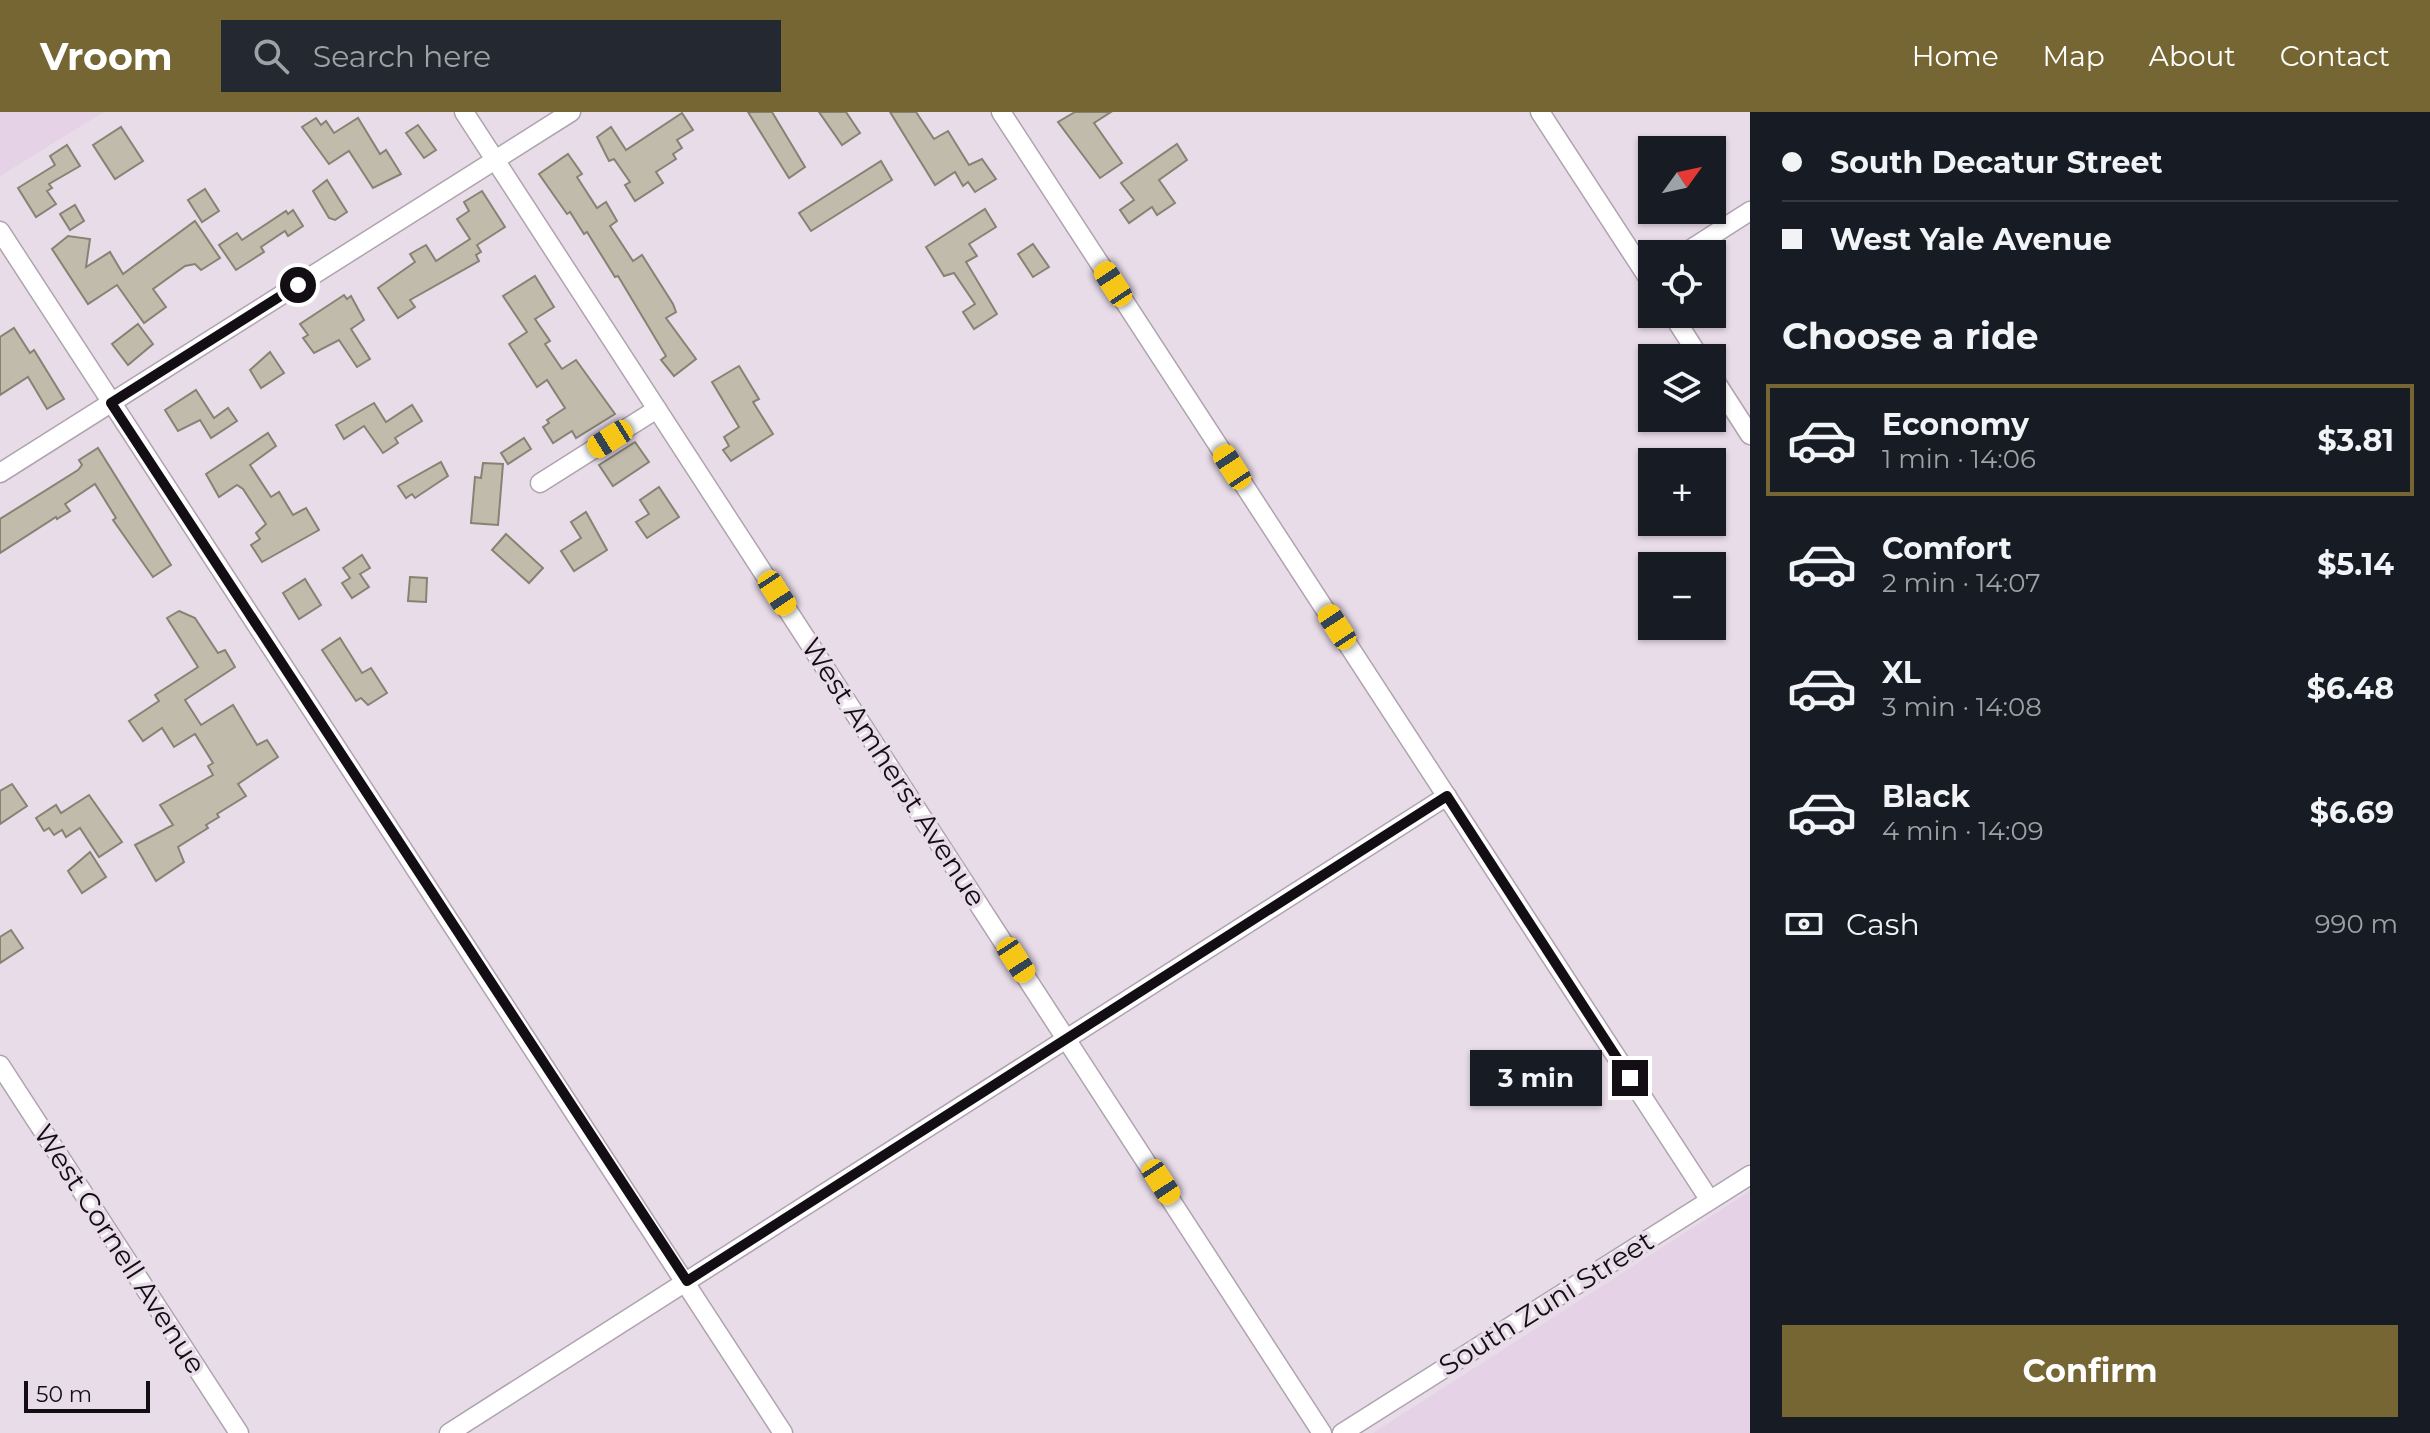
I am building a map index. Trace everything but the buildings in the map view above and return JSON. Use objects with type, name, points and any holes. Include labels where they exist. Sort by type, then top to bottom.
[{"type":"street","name":"West Amherst Avenue","points":[[464,112],[1322,1433]]},
{"type":"street","points":[[0,473],[571,112]]},
{"type":"street","points":[[1001,112],[1709,1199]]},
{"type":"street","points":[[1540,112],[1638,260]]},
{"type":"street","points":[[1705,240],[1750,211]]},
{"type":"street","points":[[0,231],[687,1281],[783,1433]]},
{"type":"street","points":[[1726,398],[1750,435]]},
{"type":"street","points":[[540,483],[657,409]]},
{"type":"street","points":[[449,1433],[1447,796]]},
{"type":"street","name":"West Cornell Avenue","points":[[0,1065],[239,1433]]},
{"type":"street","name":"South Zuni Street","points":[[1342,1433],[1750,1175]]},
{"type":"shaded area","points":[[0,112],[104,112],[0,176]]},
{"type":"shaded area","points":[[1750,1191],[1750,1433],[1373,1433]]},
{"type":"route","points":[[298,285],[111,403],[687,1281],[1447,796],[1630,1078]]}]
